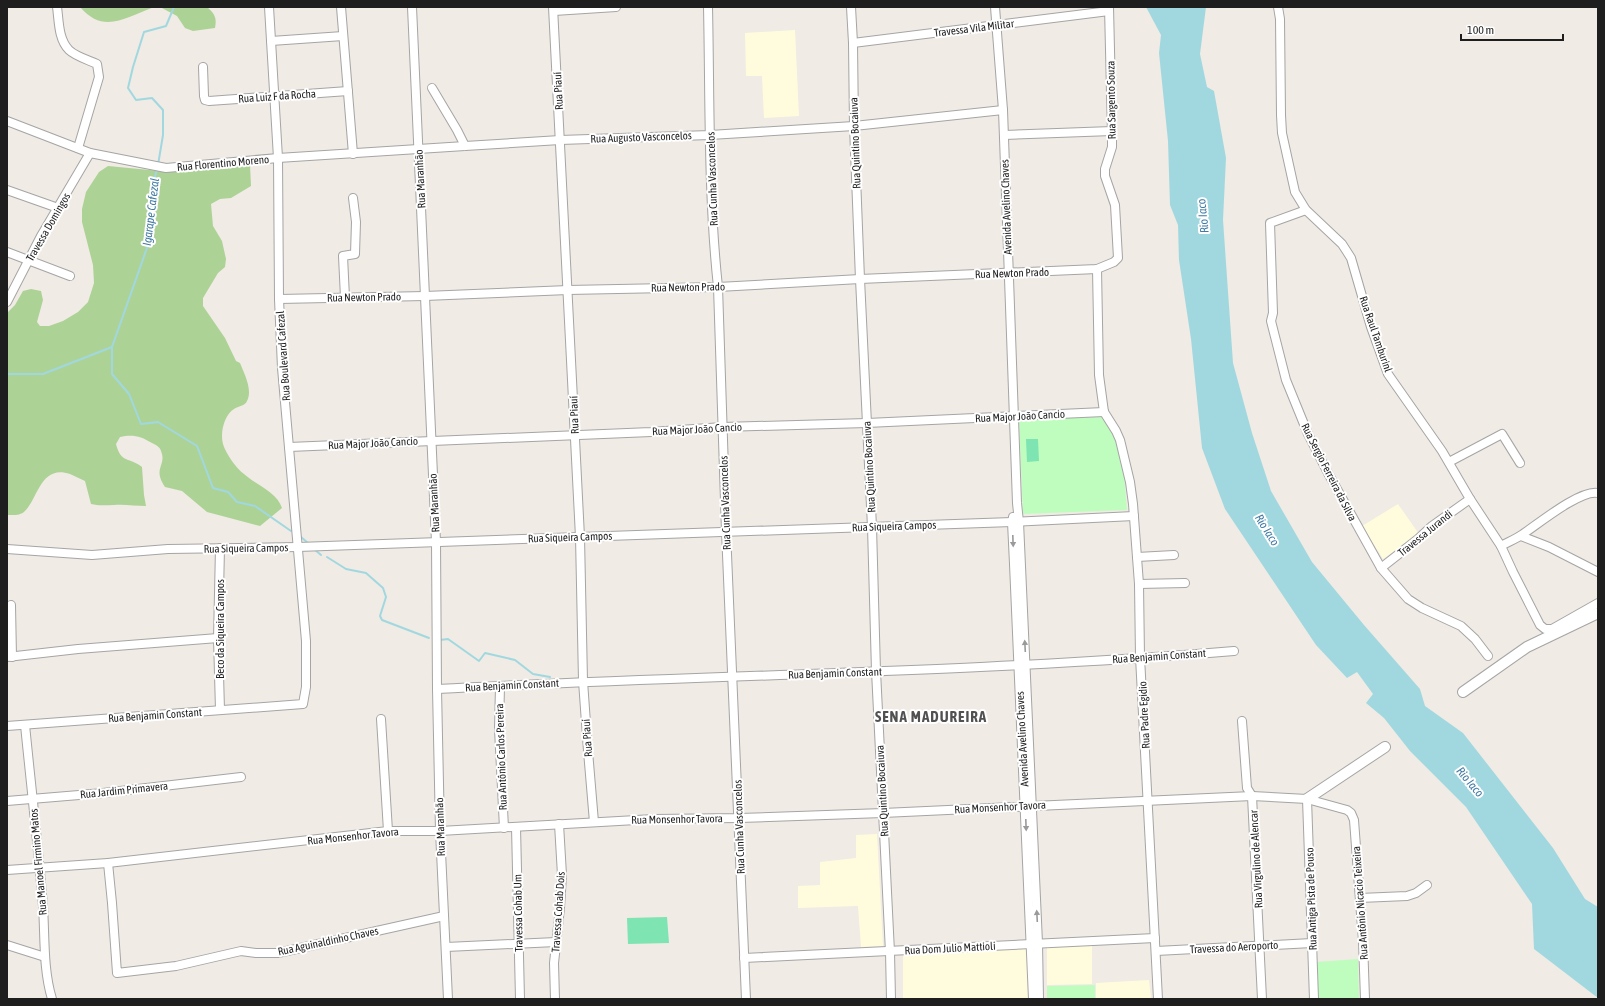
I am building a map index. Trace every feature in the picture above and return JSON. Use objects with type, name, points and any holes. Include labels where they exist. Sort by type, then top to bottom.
[{"type":"street","points":[[57,7],[60,31],[63,41],[68,49],[97,64],[98,69],[99,77],[78,148]]},
{"type":"street","name":"Rua Boulevard Cafezal","points":[[269,7],[278,158],[279,299],[282,368],[306,641],[306,687],[303,704]]},
{"type":"street","points":[[341,7],[352,154]]},
{"type":"street","name":"Rua Maranhão","points":[[412,7],[436,542],[440,831],[448,999]]},
{"type":"street","points":[[554,9],[616,7]]},
{"type":"street","name":"Rua Cunha Vasconcelos","points":[[708,7],[710,134],[715,259],[718,287],[718,342],[723,427],[746,999]]},
{"type":"street","name":"Rua Quintino Bocaiuva","points":[[850,7],[853,43],[854,126],[860,279],[872,527],[876,671],[891,999]]},
{"type":"street","name":"Avenida Avelino Chaves","points":[[995,7],[1003,110],[1017,503],[1016,522],[1034,943],[1039,999]]},
{"type":"street","name":"Rua Raul Tamburinl","points":[[1278,7],[1280,19],[1279,60],[1282,133],[1295,192],[1306,210],[1342,244],[1350,258],[1371,327],[1388,374],[1449,462],[1470,499],[1501,546],[1540,625],[1545,629],[1552,629],[1598,603]]},
{"type":"street","name":"Rua Piauí","points":[[554,9],[580,537],[584,681],[594,822]]},
{"type":"street","name":"Rua Sargento Souza","points":[[1095,12],[1109,9],[1112,147],[1105,169],[1105,176],[1115,205],[1118,258],[1114,262],[1097,269]]},
{"type":"street","name":"Travessa Vila Militar","points":[[853,43],[996,26],[1095,12]]},
{"type":"street","points":[[271,41],[343,36]]},
{"type":"street","name":"Rua Luiz F da Rocha","points":[[203,67],[205,100],[219,101],[348,91]]},
{"type":"street","points":[[432,88],[465,146]]},
{"type":"street","name":"Rua Augusto Vasconcelos","points":[[278,158],[560,140],[854,126],[1003,110]]},
{"type":"street","name":"Rua Florentino Moreno","points":[[7,121],[90,153],[138,164],[166,168],[278,158]]},
{"type":"street","points":[[1004,135],[1112,131]]},
{"type":"street","name":"Travessa Domingos","points":[[7,302],[29,260],[90,153]]},
{"type":"street","points":[[7,190],[58,208]]},
{"type":"street","points":[[345,298],[343,256],[356,254],[356,222],[353,198]]},
{"type":"street","name":"Rua Sergio Ferreira da Silva","points":[[1306,210],[1270,223],[1273,313],[1271,321],[1286,380],[1308,434],[1381,568],[1408,599],[1428,611],[1461,626],[1475,639],[1488,656]]},
{"type":"street","points":[[7,252],[70,276]]},
{"type":"street","points":[[1097,269],[1099,375],[1104,412]]},
{"type":"street","name":"Rua Newton Prado","points":[[279,299],[718,287],[860,279],[1097,269]]},
{"type":"street","name":"Rua Major João Cancio","points":[[289,447],[723,427],[867,423],[1104,412]]},
{"type":"street","name":"Rua Padre Egidio","points":[[1104,412],[1120,440],[1130,482],[1134,516],[1139,584],[1140,657],[1149,801],[1158,999]]},
{"type":"street","points":[[1449,462],[1502,434],[1520,462]]},
{"type":"street","points":[[1501,546],[1521,536],[1575,499],[1587,493],[1598,493]]},
{"type":"street","name":"Travessa Jurandi","points":[[1381,568],[1432,526],[1470,499]]},
{"type":"street","name":"Rua Siqueira Campos","points":[[7,549],[92,555],[168,549],[298,547],[1016,522],[1134,516]]},
{"type":"street","points":[[1521,536],[1549,547],[1598,572]]},
{"type":"street","name":"Beco da Siqueira Campos","points":[[220,548],[218,638],[220,710]]},
{"type":"street","points":[[1137,558],[1174,555]]},
{"type":"street","points":[[1139,584],[1185,583]]},
{"type":"street","points":[[11,605],[9,657],[78,649],[218,638]]},
{"type":"street","points":[[1463,692],[1527,647],[1598,613]]},
{"type":"street","name":"Rua Benjamin Constant","points":[[437,689],[584,681],[733,677],[1022,665],[1234,651]]},
{"type":"street","name":"Rua Antônio Carlos Pereira","points":[[500,686],[500,743],[504,828]]},
{"type":"street","name":"Rua Benjamin Constant","points":[[7,726],[303,704]]},
{"type":"street","points":[[381,718],[388,831]]},
{"type":"street","name":"Rua Virgulino de Alencar","points":[[1242,721],[1247,788],[1252,796],[1262,999]]},
{"type":"street","name":"Rua Manoel Firmino Matos","points":[[25,725],[43,907],[45,956],[49,989],[52,999]]},
{"type":"street","points":[[1307,799],[1385,747]]},
{"type":"street","name":"Rua Jardim Primavera","points":[[7,801],[241,777]]},
{"type":"street","name":"Rua Monsenhor Tavora","points":[[7,870],[108,863],[388,831],[440,831],[504,828],[654,818],[739,818],[883,813],[1252,796],[1307,799],[1347,810]]},
{"type":"street","name":"Rua Antiga Pista de Pouso","points":[[1307,799],[1314,999]]},
{"type":"street","name":"Rua Antônio Nicacio Teixeira","points":[[1347,810],[1352,813],[1354,820],[1360,898],[1365,999]]},
{"type":"street","name":"Travessa Cohab Dois","points":[[555,999],[554,963],[562,874],[559,824]]},
{"type":"street","name":"Travessa Cohab Um","points":[[516,827],[520,999]]},
{"type":"street","name":"Rua Aguinaldinho Chaves","points":[[108,863],[117,974],[176,966],[241,951],[278,953],[444,916]]},
{"type":"street","points":[[1360,898],[1407,896],[1416,893],[1427,885]]},
{"type":"street","name":"Rua Dom Julio Mattioli","points":[[744,958],[1155,938]]},
{"type":"street","points":[[446,947],[556,942]]},
{"type":"street","name":"Avenida Avelino Chaves","points":[[1033,999],[1034,943]]},
{"type":"street","name":"Travessa do Aeroporto","points":[[1156,951],[1312,943]]},
{"type":"street","points":[[7,945],[45,956]]},
{"type":"street","points":[[44,999],[49,989]]},
{"type":"shaded area","points":[[795,30],[799,116],[764,118],[762,76],[746,76],[745,33]]},
{"type":"shaded area","points":[[1398,504],[1419,534],[1383,559],[1362,526]]},
{"type":"shaded area","points":[[877,834],[883,946],[861,947],[858,906],[798,908],[798,886],[820,885],[820,862],[856,858],[856,835]]},
{"type":"shaded area","points":[[1092,944],[1092,984],[1047,985],[1047,947]]},
{"type":"shaded area","points":[[1027,949],[1028,999],[903,999],[903,953]]},
{"type":"shaded area","points":[[1149,980],[1151,999],[1096,999],[1096,983]]},
{"type":"green space","points":[[80,7],[154,7],[125,19],[107,22],[98,20],[89,15]]},
{"type":"green space","points":[[160,7],[207,7],[215,16],[215,28],[193,31],[185,28],[177,16]]},
{"type":"green space","points":[[250,165],[251,186],[231,198],[220,199],[211,204],[213,226],[222,241],[226,259],[225,267],[218,273],[203,298],[203,306],[225,338],[236,361],[240,363],[246,377],[249,392],[249,397],[246,403],[231,412],[225,420],[222,435],[224,448],[238,468],[249,478],[276,497],[282,508],[260,526],[207,512],[182,491],[165,487],[161,481],[160,475],[162,456],[159,447],[136,436],[129,436],[120,437],[116,444],[120,455],[142,467],[146,506],[91,504],[85,481],[70,474],[60,472],[46,478],[23,513],[7,515],[7,313],[15,305],[23,291],[31,289],[41,291],[43,300],[37,322],[40,326],[49,326],[63,321],[78,312],[88,302],[94,283],[93,265],[82,222],[82,209],[86,192],[99,172],[108,166],[160,171]]},
{"type":"green space","points":[[1104,417],[1117,438],[1123,461],[1127,510],[1023,514],[1019,419]]},
{"type":"green space","points":[[1026,439],[1038,439],[1039,461],[1027,462]]},
{"type":"green space","points":[[667,917],[669,943],[628,944],[627,918]]},
{"type":"green space","points":[[1358,959],[1359,999],[1318,999],[1316,962]]},
{"type":"green space","points":[[1095,985],[1095,999],[1047,999],[1047,986]]},
{"type":"water","name":"Rio Iaco","points":[[1146,7],[1206,7],[1200,54],[1207,87],[1214,91],[1226,158],[1223,220],[1233,363],[1252,433],[1271,491],[1312,562],[1420,689],[1425,706],[1463,733],[1553,848],[1585,899],[1598,907],[1598,998],[1534,949],[1532,904],[1466,807],[1410,751],[1384,718],[1366,703],[1373,694],[1357,672],[1347,678],[1316,645],[1225,509],[1202,448],[1191,339],[1179,260],[1178,225],[1170,205],[1168,141],[1159,53],[1161,35]]},
{"type":"waterway","name":"Igarape Cafezal","points":[[158,165],[163,135],[163,110],[152,98],[136,100],[128,88],[144,32],[166,26],[174,7]]},
{"type":"waterway","name":"Igarape Cafezal","points":[[7,374],[43,374],[112,347],[148,245],[153,185],[157,169]]},
{"type":"waterway","points":[[112,347],[112,374],[129,394],[141,424],[158,422],[197,446],[213,488],[228,492],[237,502],[255,506],[291,531]]},
{"type":"waterway","points":[[301,537],[308,543]]},
{"type":"waterway","points":[[314,549],[321,555]]},
{"type":"waterway","points":[[327,557],[346,569],[366,573],[383,588],[386,597],[380,616],[382,620],[429,638]]},
{"type":"waterway","points":[[440,640],[448,639],[479,661],[485,653],[515,660],[533,674],[550,677]]},
{"type":"district","name":"SENA MADUREIRA","points":[[931,717]]}]
